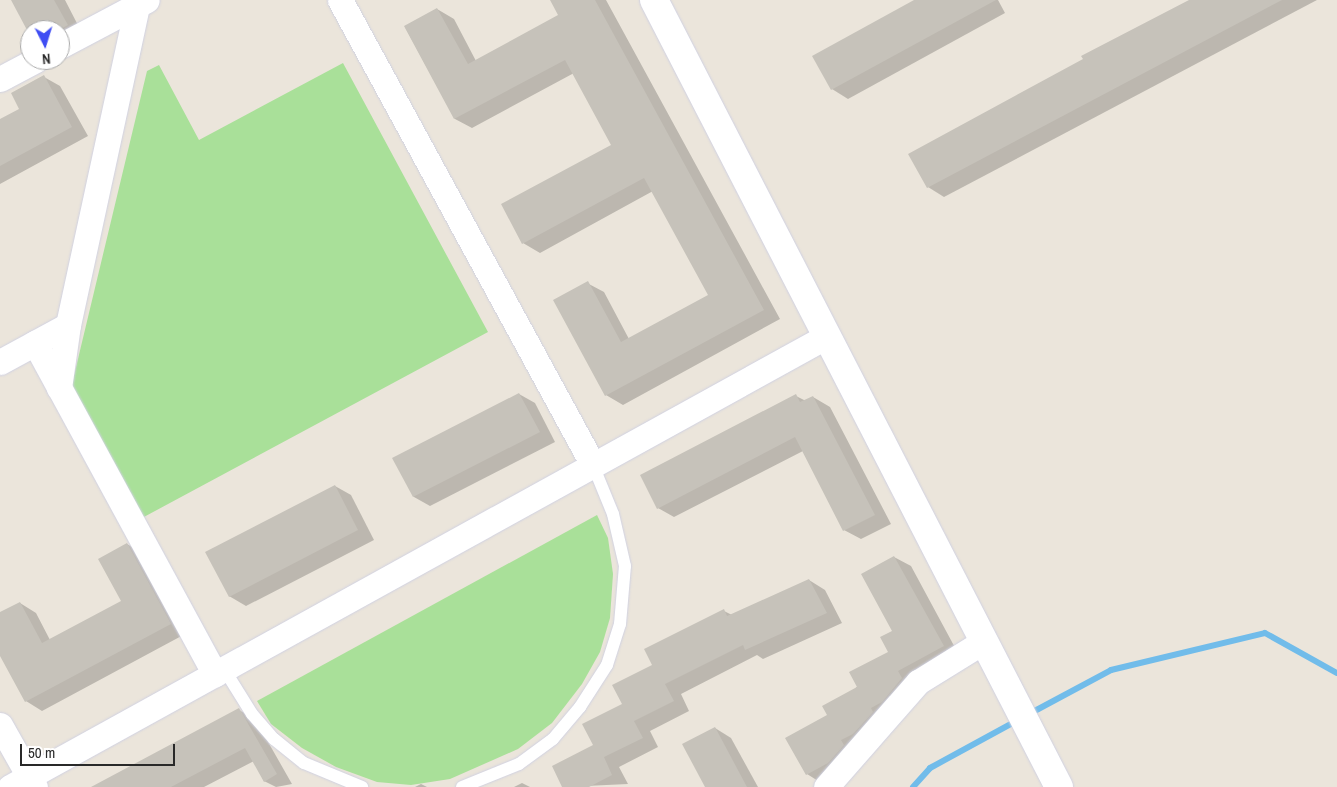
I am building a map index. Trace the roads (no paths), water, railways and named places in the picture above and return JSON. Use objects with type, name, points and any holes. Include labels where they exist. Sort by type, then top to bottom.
[{"type":"street","points":[[340,0],[593,465]]},
{"type":"street","points":[[654,0],[1059,787]]},
{"type":"street","points":[[70,41],[142,3]]},
{"type":"street","points":[[59,388],[68,325],[142,3]]},
{"type":"street","points":[[0,79],[20,68]]},
{"type":"street","points":[[0,362],[68,325]]},
{"type":"street","points":[[0,725],[25,783],[219,671],[827,336]]},
{"type":"street","points":[[35,343],[219,671]]},
{"type":"street","points":[[826,787],[918,682],[984,641]]},
{"type":"lane","points":[[462,787],[519,764],[553,739],[580,707],[607,665],[620,624],[625,566],[613,514],[593,465]]},
{"type":"lane","points":[[219,671],[274,740],[304,763],[362,787]]},
{"type":"waterway","points":[[1029,714],[1111,670],[1265,633],[1337,673]]},
{"type":"waterway","points":[[913,787],[930,768],[1018,720]]}]
